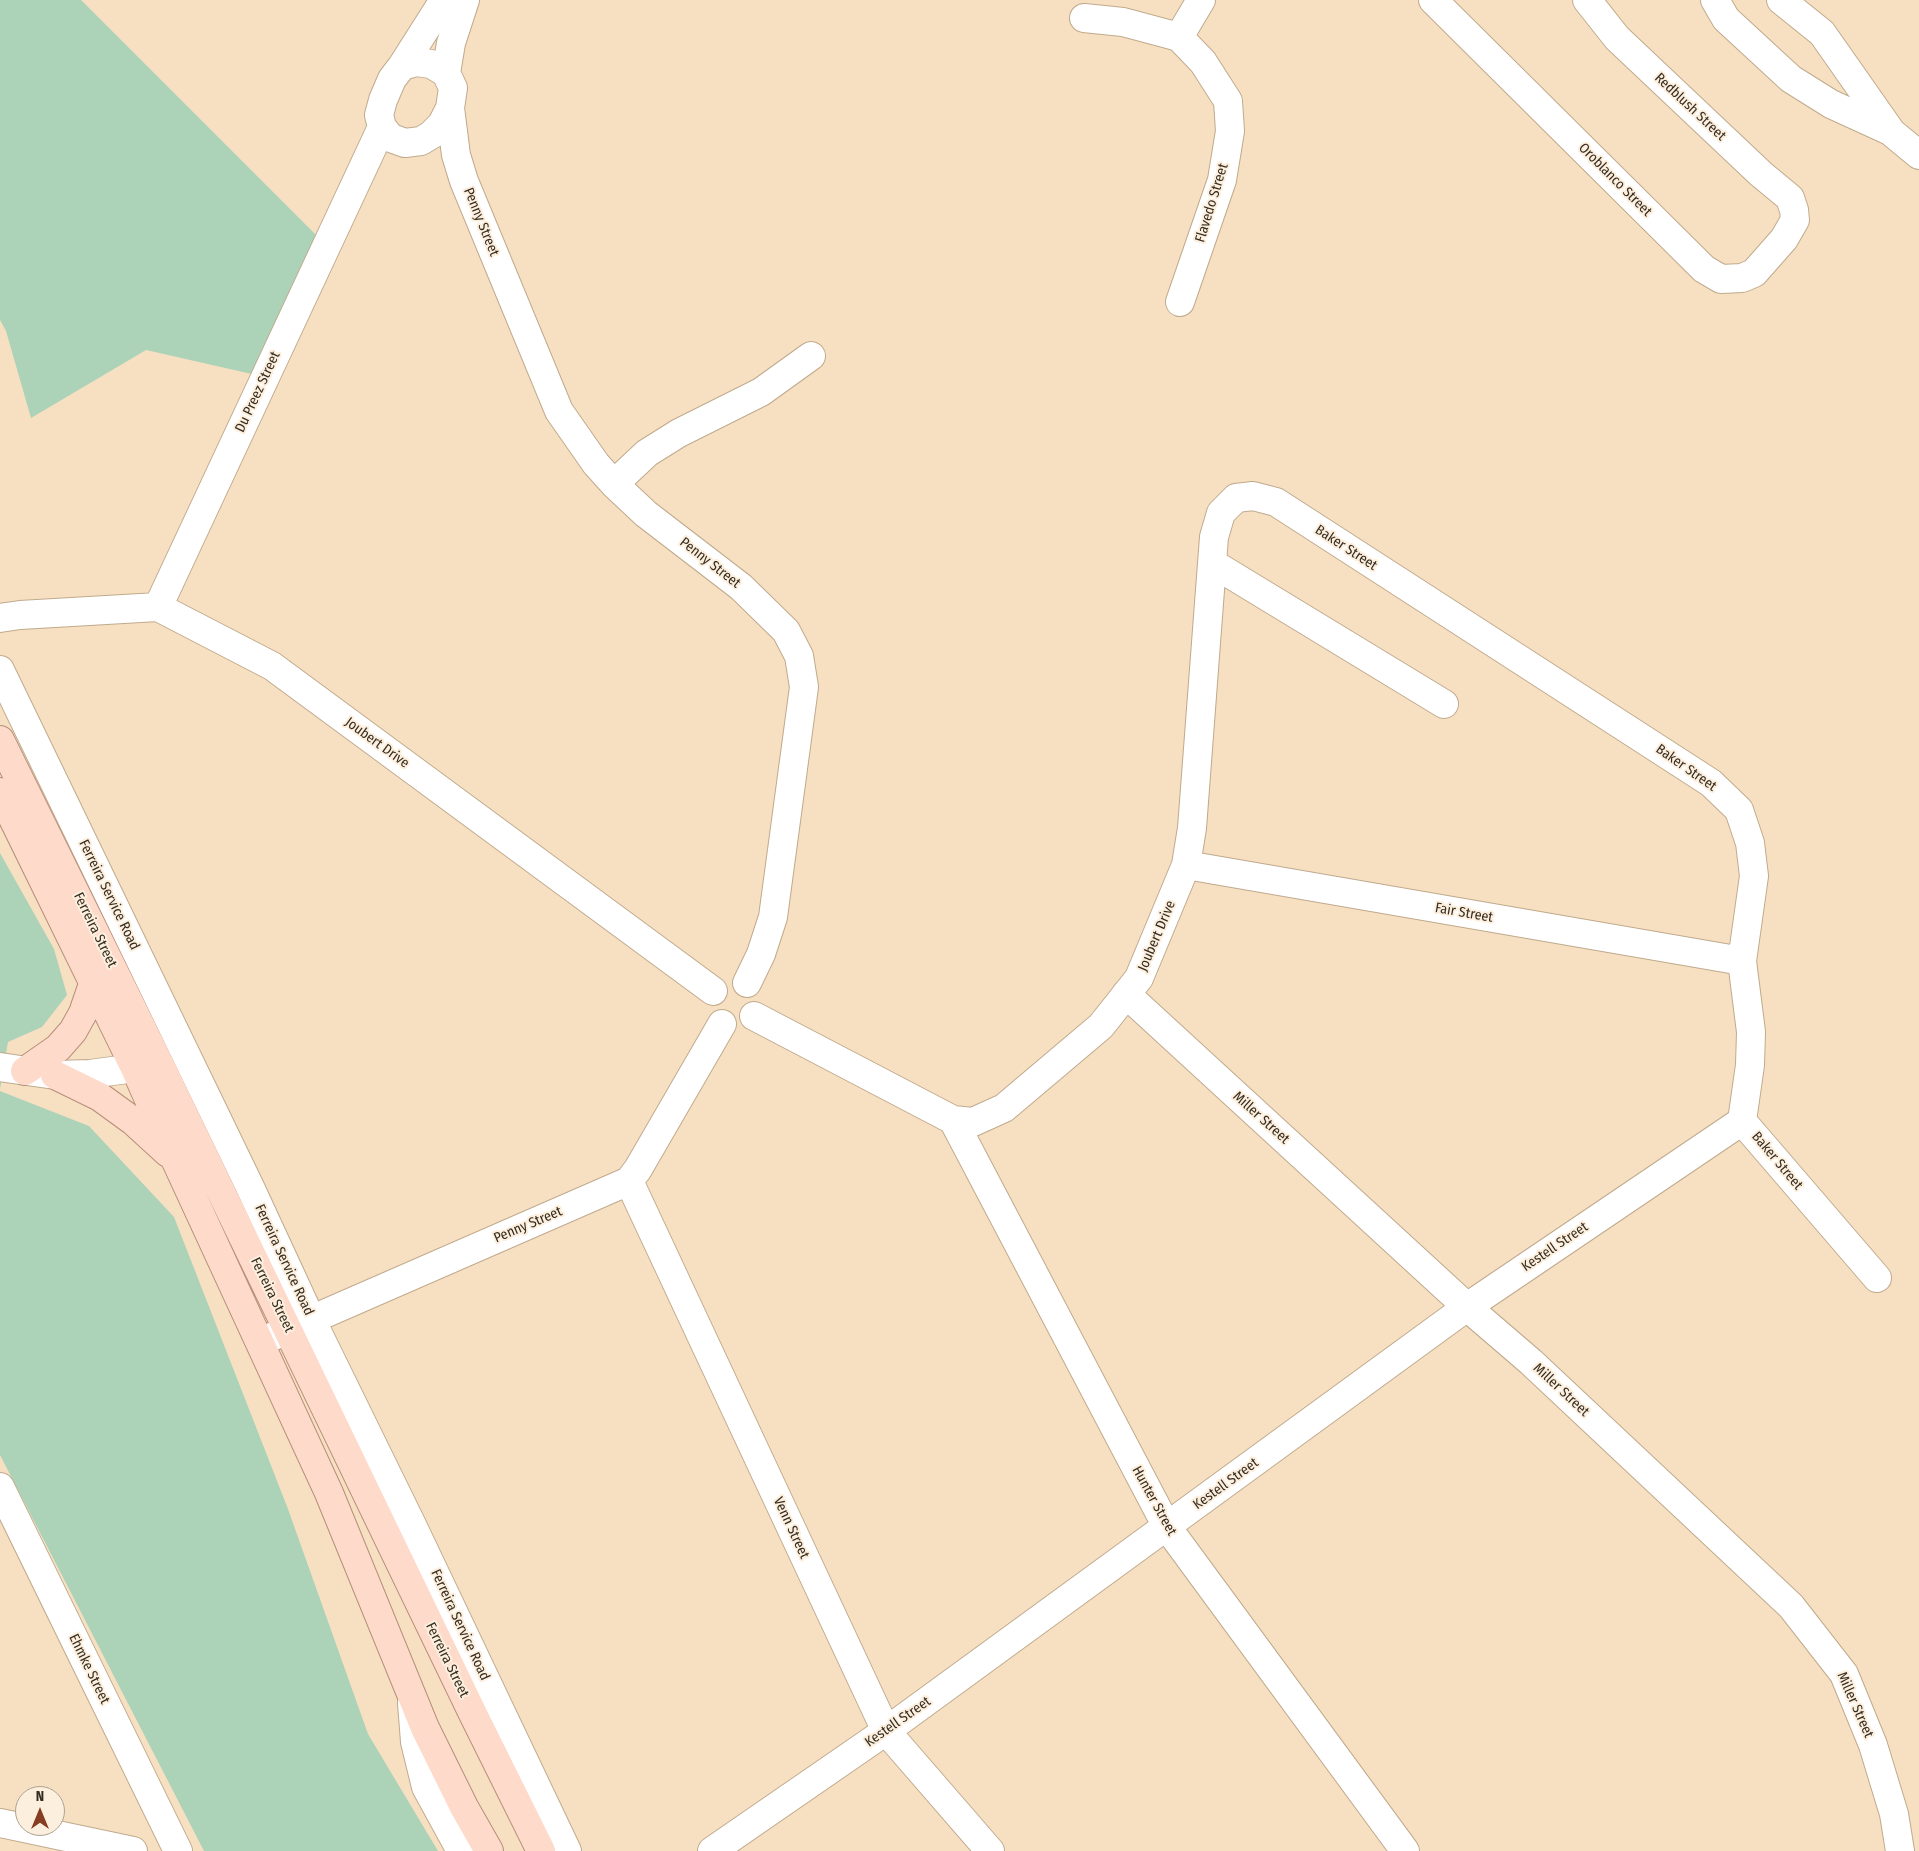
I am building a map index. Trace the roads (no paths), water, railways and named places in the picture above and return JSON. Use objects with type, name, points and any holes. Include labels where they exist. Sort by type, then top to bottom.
[{"type":"main road","name":"Ferreira Street","points":[[0,740],[147,1065],[175,1159],[329,1493],[425,1728],[459,1798],[489,1851]]},
{"type":"main road","name":"Ferreira Street","points":[[0,792],[93,984],[147,1065],[300,1324],[473,1714],[541,1851]]},
{"type":"main road","points":[[13,1069],[58,1048],[73,1031],[84,1013],[93,984]]},
{"type":"main road","points":[[55,1075],[100,1098],[133,1121],[175,1159]]},
{"type":"street","points":[[444,0],[392,79],[383,100],[379,115],[382,127],[391,138],[413,142],[431,135],[442,124],[450,108],[452,88],[446,73],[451,43],[465,0]]},
{"type":"street","points":[[1084,18],[1123,22],[1179,37],[1201,0]]},
{"type":"street","name":"Oroblanco Street","points":[[1433,0],[1704,269],[1721,279],[1742,278],[1754,273],[1784,239],[1795,220],[1794,210]]},
{"type":"street","name":"Redblush Street","points":[[1587,0],[1617,38],[1761,174],[1790,198],[1794,210]]},
{"type":"street","points":[[1715,0],[1726,19],[1790,79],[1831,104],[1890,131],[1919,155]]},
{"type":"street","points":[[1782,0],[1822,33],[1890,131]]},
{"type":"street","name":"Flavedo Street","points":[[1179,37],[1203,62],[1228,101],[1230,131],[1222,180],[1180,302]]},
{"type":"street","points":[[402,66],[416,62],[431,64],[446,73]]},
{"type":"street","name":"Penny Street","points":[[450,108],[456,155],[464,180],[559,411],[596,464],[614,484],[646,514],[741,588],[786,631],[799,656],[804,686],[773,917],[761,954],[747,983]]},
{"type":"street","name":"Du Preez Street","points":[[158,607],[382,127]]},
{"type":"street","name":"Du Preez Street","points":[[357,178],[413,142]]},
{"type":"street","name":"Penny Street","points":[[413,142],[444,158],[464,180]]},
{"type":"street","points":[[614,484],[647,453],[679,433],[761,392],[811,356]]},
{"type":"street","name":"Baker Street","points":[[1236,498],[1253,496],[1276,502],[1711,783],[1739,810],[1750,843],[1754,876],[1742,961],[1751,1032],[1750,1065],[1742,1120],[1877,1278]]},
{"type":"street","name":"Joubert Drive","points":[[754,1016],[953,1120],[972,1122],[1004,1108],[1101,1026],[1139,978],[1186,865],[1192,828],[1214,537],[1221,512],[1236,498]]},
{"type":"street","points":[[1212,563],[1444,704]]},
{"type":"street","points":[[0,618],[20,615],[158,607]]},
{"type":"street","name":"Joubert Drive","points":[[158,607],[272,666],[713,991]]},
{"type":"street","name":"Ferreira Service Road","points":[[0,670],[250,1187],[300,1324],[412,1525],[567,1851]]},
{"type":"street","name":"Fair Street","points":[[1186,865],[1742,961]]},
{"type":"street","points":[[732,979],[747,983],[756,995],[757,1009],[754,1016],[743,1026],[728,1027],[722,1024],[711,1013],[710,998],[713,991],[725,981],[732,979]]},
{"type":"street","name":"Miller Street","points":[[1126,994],[1467,1307],[1531,1362],[1790,1606],[1844,1674],[1873,1745],[1894,1814],[1900,1851]]},
{"type":"street","points":[[629,1182],[722,1024]]},
{"type":"street","points":[[13,1069],[55,1075],[90,1074],[147,1065]]},
{"type":"street","name":"Hunter Street","points":[[953,1120],[1167,1528],[1404,1851]]},
{"type":"street","name":"Kestell Street","points":[[712,1851],[886,1731],[1167,1528],[1467,1307],[1742,1120]]},
{"type":"street","name":"Penny Street","points":[[260,1342],[629,1182]]},
{"type":"street","name":"Venn Street","points":[[629,1182],[886,1731],[990,1851]]},
{"type":"street","name":"Ehmke Street","points":[[0,1487],[178,1851]]},
{"type":"street","points":[[412,1695],[415,1742],[426,1787],[461,1851]]},
{"type":"street","points":[[0,1823],[133,1851]]}]
